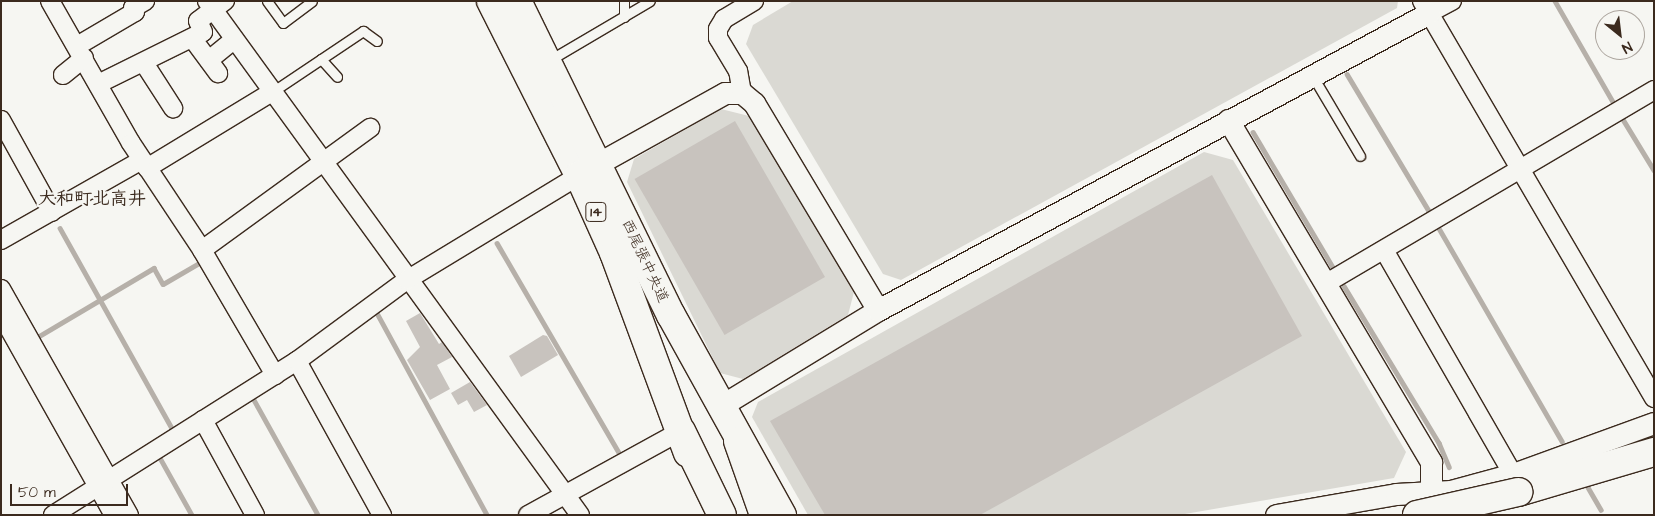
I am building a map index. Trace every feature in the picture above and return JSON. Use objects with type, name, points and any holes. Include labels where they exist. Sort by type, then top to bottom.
[{"type":"main road","name":"西尾張中央道","points":[[491,1],[589,169],[671,315],[738,441],[782,515]]},
{"type":"main road","name":"西尾張中央道","points":[[517,1],[548,62],[589,169],[621,269],[681,430],[710,515]]},
{"type":"main road","points":[[681,430],[722,515]]},
{"type":"main road","points":[[738,441],[764,515]]},
{"type":"main road","points":[[1417,515],[1518,492],[1654,452]]},
{"type":"street","points":[[50,1],[144,164],[202,250],[275,375]]},
{"type":"street","points":[[62,75],[80,52],[135,12],[133,8],[145,1]]},
{"type":"street","points":[[742,94],[738,71],[718,38],[718,29],[724,19],[754,1]]},
{"type":"street","points":[[720,407],[878,310],[1312,75],[1426,7],[1452,1]]},
{"type":"street","points":[[98,84],[204,32],[198,21],[215,4],[234,40],[580,515]]},
{"type":"street","points":[[1426,7],[1654,398]]},
{"type":"street","points":[[192,38],[214,66],[234,40]]},
{"type":"street","points":[[144,63],[173,108]]},
{"type":"street","points":[[1325,284],[1654,90]]},
{"type":"street","points":[[1,240],[144,164],[272,92]]},
{"type":"street","points":[[53,515],[297,361],[407,280],[589,169],[725,93],[742,94],[754,103],[878,310]]},
{"type":"street","points":[[1,120],[52,212]]},
{"type":"street","points":[[1228,120],[1431,462],[1441,491],[1466,515]]},
{"type":"street","points":[[202,250],[370,128]]},
{"type":"street","points":[[1384,250],[1513,474]]},
{"type":"street","points":[[1,289],[104,483],[114,515]]},
{"type":"street","points":[[1,314],[104,483],[129,515]]},
{"type":"street","points":[[297,361],[382,515]]},
{"type":"street","points":[[203,420],[255,515]]},
{"type":"street","points":[[1276,515],[1396,494],[1441,491],[1513,474],[1654,423]]},
{"type":"street","points":[[528,515],[681,430]]},
{"type":"lane","points":[[267,1],[283,24],[312,1]]},
{"type":"lane","points":[[624,1],[624,17]]},
{"type":"lane","points":[[548,62],[650,1]]},
{"type":"lane","points":[[272,92],[362,31],[377,41]]},
{"type":"lane","points":[[321,59],[337,76]]},
{"type":"lane","points":[[1312,75],[1360,156]]},
{"type":"shaded area","points":[[793,1],[1398,1],[1397,8],[901,280],[883,274],[746,44],[753,25]]},
{"type":"shaded area","points":[[721,109],[749,116],[854,292],[848,315],[743,379],[720,373],[627,182],[634,159]]},
{"type":"shaded area","points":[[1204,152],[1233,160],[1406,452],[1394,478],[1179,515],[808,515],[752,417],[758,402]]},
{"type":"building","points":[[735,121],[825,277],[725,335],[635,179]]},
{"type":"building","points":[[1212,175],[1302,336],[980,515],[825,515],[770,421]]},
{"type":"building","points":[[420,313],[439,344],[442,342],[452,357],[437,365],[450,389],[430,400],[407,360],[420,347],[406,321]]},
{"type":"building","points":[[543,335],[547,336],[558,355],[521,377],[509,356]]},
{"type":"building","points":[[470,382],[487,405],[474,412],[467,400],[458,405],[451,393]]},
{"type":"waterway","points":[[1555,1],[1616,107]]},
{"type":"waterway","points":[[1347,74],[1432,216]]},
{"type":"waterway","points":[[1621,116],[1654,170]]},
{"type":"waterway","points":[[1253,132],[1334,269]]},
{"type":"waterway","points":[[1436,223],[1562,441]]},
{"type":"waterway","points":[[60,228],[171,427]]},
{"type":"waterway","points":[[497,243],[622,458]]},
{"type":"waterway","points":[[38,341],[36,338],[154,268],[163,284],[201,262]]},
{"type":"waterway","points":[[1344,286],[1439,443],[1449,467]]},
{"type":"waterway","points":[[377,313],[487,515]]},
{"type":"waterway","points":[[253,398],[318,515]]},
{"type":"waterway","points":[[159,456],[192,515]]},
{"type":"waterway","points":[[1585,482],[1601,510]]},
{"type":"district","name":"大和町北高井","points":[[92,199]]}]
